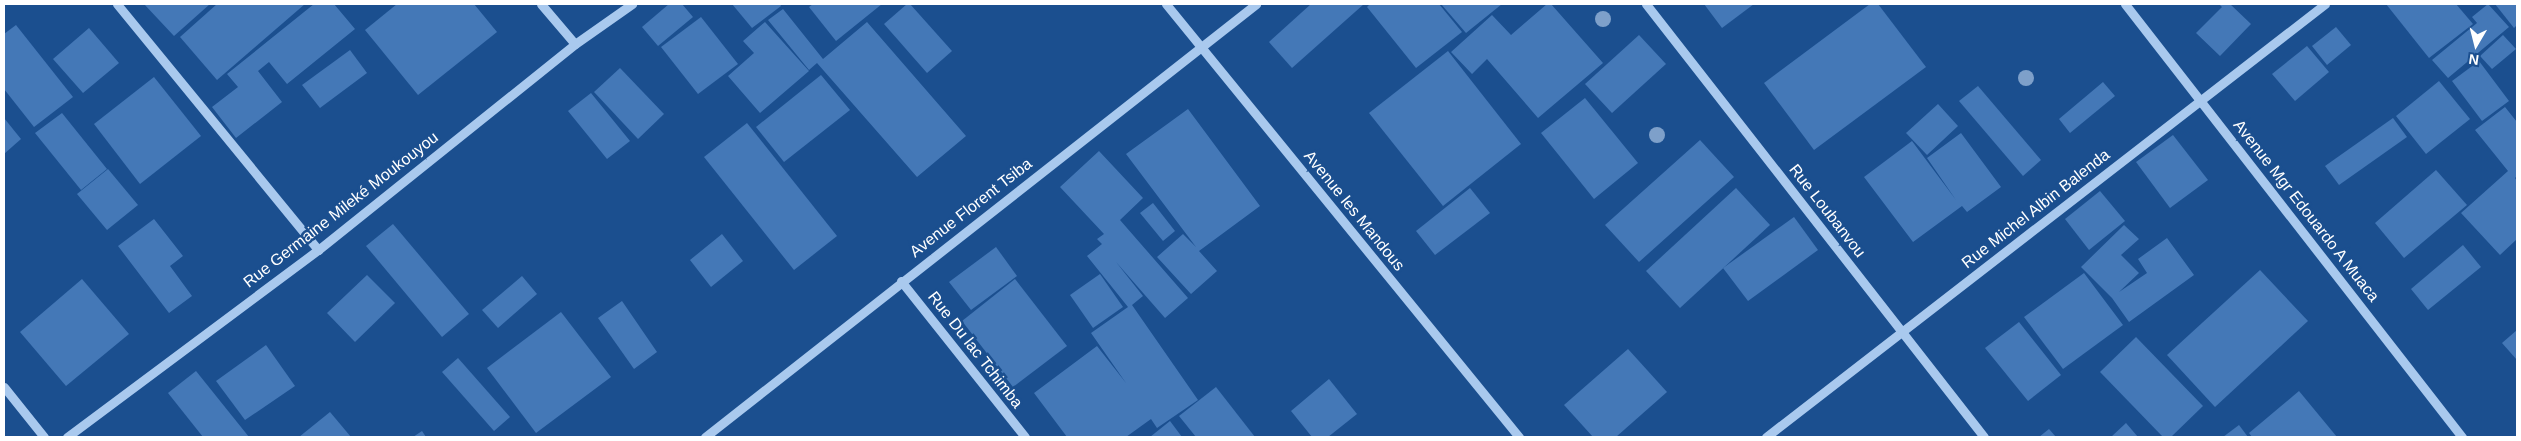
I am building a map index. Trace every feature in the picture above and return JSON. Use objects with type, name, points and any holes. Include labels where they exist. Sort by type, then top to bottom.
[{"type":"street","points":[[117,4],[318,250]]},
{"type":"street","points":[[542,4],[575,44]]},
{"type":"street","name":"Rue Germaine Mileké Moukouyou","points":[[67,437],[318,250],[575,44],[632,4]]},
{"type":"street","name":"Avenue les Mandous","points":[[1166,4],[1519,437]]},
{"type":"street","name":"Avenue Florent Tsiba","points":[[705,437],[901,281],[1256,4]]},
{"type":"street","name":"Rue Loubanvou","points":[[1646,4],[1984,437]]},
{"type":"street","name":"Avenue Mgr Edouardo A Muaca","points":[[2125,4],[2462,437]]},
{"type":"street","name":"Rue Michel Albin Balenda","points":[[1766,437],[2324,4]]},
{"type":"street","name":"Rue Du lac Tchimba","points":[[901,281],[1025,437]]},
{"type":"street","points":[[4,388],[44,437]]},
{"type":"building","points":[[144,4],[210,4],[174,36]]},
{"type":"building","points":[[217,4],[305,4],[217,80],[180,37]]},
{"type":"building","points":[[314,4],[334,4],[355,29],[287,84],[269,62],[258,71],[282,102],[236,138],[212,107],[238,87],[227,74]]},
{"type":"building","points":[[397,4],[474,4],[497,32],[418,95],[365,30]]},
{"type":"building","points":[[669,4],[682,4],[693,17],[658,46],[642,27]]},
{"type":"building","points":[[732,4],[780,4],[781,6],[752,28]]},
{"type":"building","points":[[813,4],[882,4],[836,41],[809,7]]},
{"type":"building","points":[[907,4],[910,4],[952,51],[927,73],[884,24]]},
{"type":"building","points":[[1311,4],[1364,4],[1292,68],[1269,42]]},
{"type":"building","points":[[1370,4],[1439,4],[1462,32],[1416,68],[1367,7]]},
{"type":"building","points":[[1441,4],[1502,4],[1466,33]]},
{"type":"building","points":[[1547,4],[1551,4],[1603,63],[1538,118],[1487,59],[1472,74],[1451,52],[1492,15],[1511,35]]},
{"type":"building","points":[[1704,4],[1754,4],[1722,28]]},
{"type":"building","points":[[1870,4],[1878,4],[1926,67],[1814,150],[1764,83]]},
{"type":"building","points":[[2219,4],[2230,4],[2251,24],[2220,56],[2196,33],[2222,7]]},
{"type":"building","points":[[2386,4],[2456,4],[2473,24],[2429,58]]},
{"type":"building","points":[[2488,4],[2509,27],[2448,78],[2432,60],[2477,23],[2472,17]]},
{"type":"building","points":[[2495,4],[2517,4],[2517,25],[2514,28]]},
{"type":"building","points":[[783,9],[823,59],[867,22],[966,136],[917,177],[817,63],[809,70],[768,20]]},
{"type":"building","points":[[701,17],[738,64],[698,94],[661,47]]},
{"type":"building","points":[[765,22],[809,71],[760,113],[728,76],[754,53],[743,41]]},
{"type":"building","points":[[16,25],[73,97],[34,127],[4,89],[4,34]]},
{"type":"building","points":[[2336,27],[2351,45],[2327,65],[2312,46]]},
{"type":"building","points":[[89,28],[119,63],[83,93],[53,59]]},
{"type":"building","points":[[1639,35],[1666,64],[1612,113],[1585,84]]},
{"type":"building","points":[[2503,35],[2516,49],[2492,69],[2480,56]]},
{"type":"building","points":[[2307,46],[2329,72],[2295,101],[2272,74]]},
{"type":"building","points":[[350,50],[367,73],[320,108],[302,85]]},
{"type":"building","points":[[1448,51],[1521,144],[1443,206],[1369,113]]},
{"type":"building","points":[[2479,61],[2509,101],[2482,121],[2452,81]]},
{"type":"building","points":[[620,68],[664,114],[638,139],[594,92]]},
{"type":"building","points":[[821,75],[850,110],[784,162],[756,127]]},
{"type":"building","points":[[154,77],[201,136],[140,184],[94,124]]},
{"type":"building","points":[[2439,81],[2470,119],[2426,154],[2396,116]]},
{"type":"building","points":[[2103,82],[2115,96],[2070,133],[2059,119]]},
{"type":"building","points":[[1978,86],[2041,160],[2023,176],[1959,101]]},
{"type":"building","points":[[591,93],[630,141],[607,159],[568,111]]},
{"type":"building","points":[[1585,98],[1638,163],[1594,199],[1541,133]]},
{"type":"building","points":[[1938,104],[1958,126],[1927,155],[1906,133]]},
{"type":"building","points":[[2505,107],[2517,122],[2517,176],[2515,178],[2517,181],[2517,239],[2500,255],[2461,213],[2508,171],[2475,130]]},
{"type":"building","points":[[1188,109],[1260,206],[1199,251],[1217,271],[1191,294],[1157,257],[1183,234],[1196,247],[1126,154]]},
{"type":"building","points":[[62,113],[107,169],[81,190],[35,133]]},
{"type":"building","points":[[4,118],[21,139],[4,154]]},
{"type":"building","points":[[2393,118],[2407,137],[2339,185],[2325,166]]},
{"type":"building","points":[[747,123],[837,236],[794,270],[704,157]]},
{"type":"building","points":[[1961,133],[2001,187],[1967,212],[1962,206],[1913,242],[1864,177],[1912,141],[1956,200],[1927,158]]},
{"type":"building","points":[[2173,135],[2208,180],[2170,208],[2136,162]]},
{"type":"building","points":[[1700,140],[1734,177],[1639,262],[1605,225]]},
{"type":"building","points":[[1099,151],[1143,198],[1120,220],[1188,298],[1165,318],[1116,262],[1143,296],[1132,305],[1198,400],[1157,428],[1151,419],[1126,437],[1067,437],[1034,393],[1097,346],[1126,383],[1091,333],[1128,307],[1087,256],[1102,244],[1097,239],[1104,234],[1060,187]]},
{"type":"building","points":[[108,169],[138,205],[107,230],[77,194]]},
{"type":"building","points":[[2436,170],[2467,205],[2404,258],[2375,223]]},
{"type":"building","points":[[1470,188],[1490,213],[1435,255],[1416,231]]},
{"type":"building","points":[[1736,188],[1770,225],[1680,308],[1646,271]]},
{"type":"building","points":[[2100,191],[2125,221],[2089,250],[2065,219]]},
{"type":"building","points":[[1153,203],[1175,231],[1163,241],[1140,213]]},
{"type":"building","points":[[1794,217],[1818,250],[1748,301],[1723,268]]},
{"type":"building","points":[[154,219],[183,256],[170,266],[192,296],[169,313],[118,246]]},
{"type":"building","points":[[393,224],[469,314],[442,337],[366,246]]},
{"type":"building","points":[[2124,225],[2139,239],[2121,255],[2139,273],[2119,292],[2147,273],[2138,259],[2167,238],[2194,275],[2129,322],[2112,298],[2081,267]]},
{"type":"building","points":[[722,234],[743,261],[711,287],[690,260]]},
{"type":"building","points":[[2463,245],[2481,267],[2428,310],[2411,289]]},
{"type":"building","points":[[996,247],[1017,276],[971,310],[949,282]]},
{"type":"building","points":[[2260,270],[2308,321],[2215,407],[2167,355]]},
{"type":"building","points":[[2084,273],[2123,325],[2063,369],[2024,317]]},
{"type":"building","points":[[1100,274],[1123,307],[1093,328],[1070,295]]},
{"type":"building","points":[[367,275],[395,303],[355,342],[327,313]]},
{"type":"building","points":[[522,276],[537,294],[498,328],[482,310]]},
{"type":"building","points":[[82,279],[129,334],[66,386],[20,332]]},
{"type":"building","points":[[1015,279],[1067,346],[1013,387],[962,321]]},
{"type":"building","points":[[622,301],[657,352],[634,369],[598,318]]},
{"type":"building","points":[[561,312],[611,377],[536,433],[487,368]]},
{"type":"building","points":[[2019,322],[2061,375],[2028,401],[1985,348]]},
{"type":"building","points":[[2517,330],[2517,360],[2502,343]]},
{"type":"building","points":[[2136,337],[2203,406],[2171,437],[2163,437],[2100,372]]},
{"type":"building","points":[[266,345],[295,386],[245,420],[216,381]]},
{"type":"building","points":[[1628,349],[1667,392],[1616,437],[1593,437],[1564,405]]},
{"type":"building","points":[[458,358],[510,417],[494,431],[442,372]]},
{"type":"building","points":[[196,371],[249,437],[203,437],[168,393]]},
{"type":"building","points":[[1329,379],[1357,414],[1328,437],[1312,437],[1291,411]]},
{"type":"building","points":[[1216,387],[1255,437],[1196,437],[1179,416]]},
{"type":"building","points":[[2299,391],[2337,437],[2252,437],[2249,433]]},
{"type":"building","points":[[330,412],[351,437],[299,437]]},
{"type":"building","points":[[1170,421],[1182,437],[1150,437]]},
{"type":"building","points":[[2126,423],[2138,437],[2111,437]]},
{"type":"building","points":[[2239,425],[2248,437],[2223,437]]},
{"type":"building","points":[[2049,429],[2056,437],[2039,437]]},
{"type":"building","points":[[422,431],[426,437],[413,437]]}]
